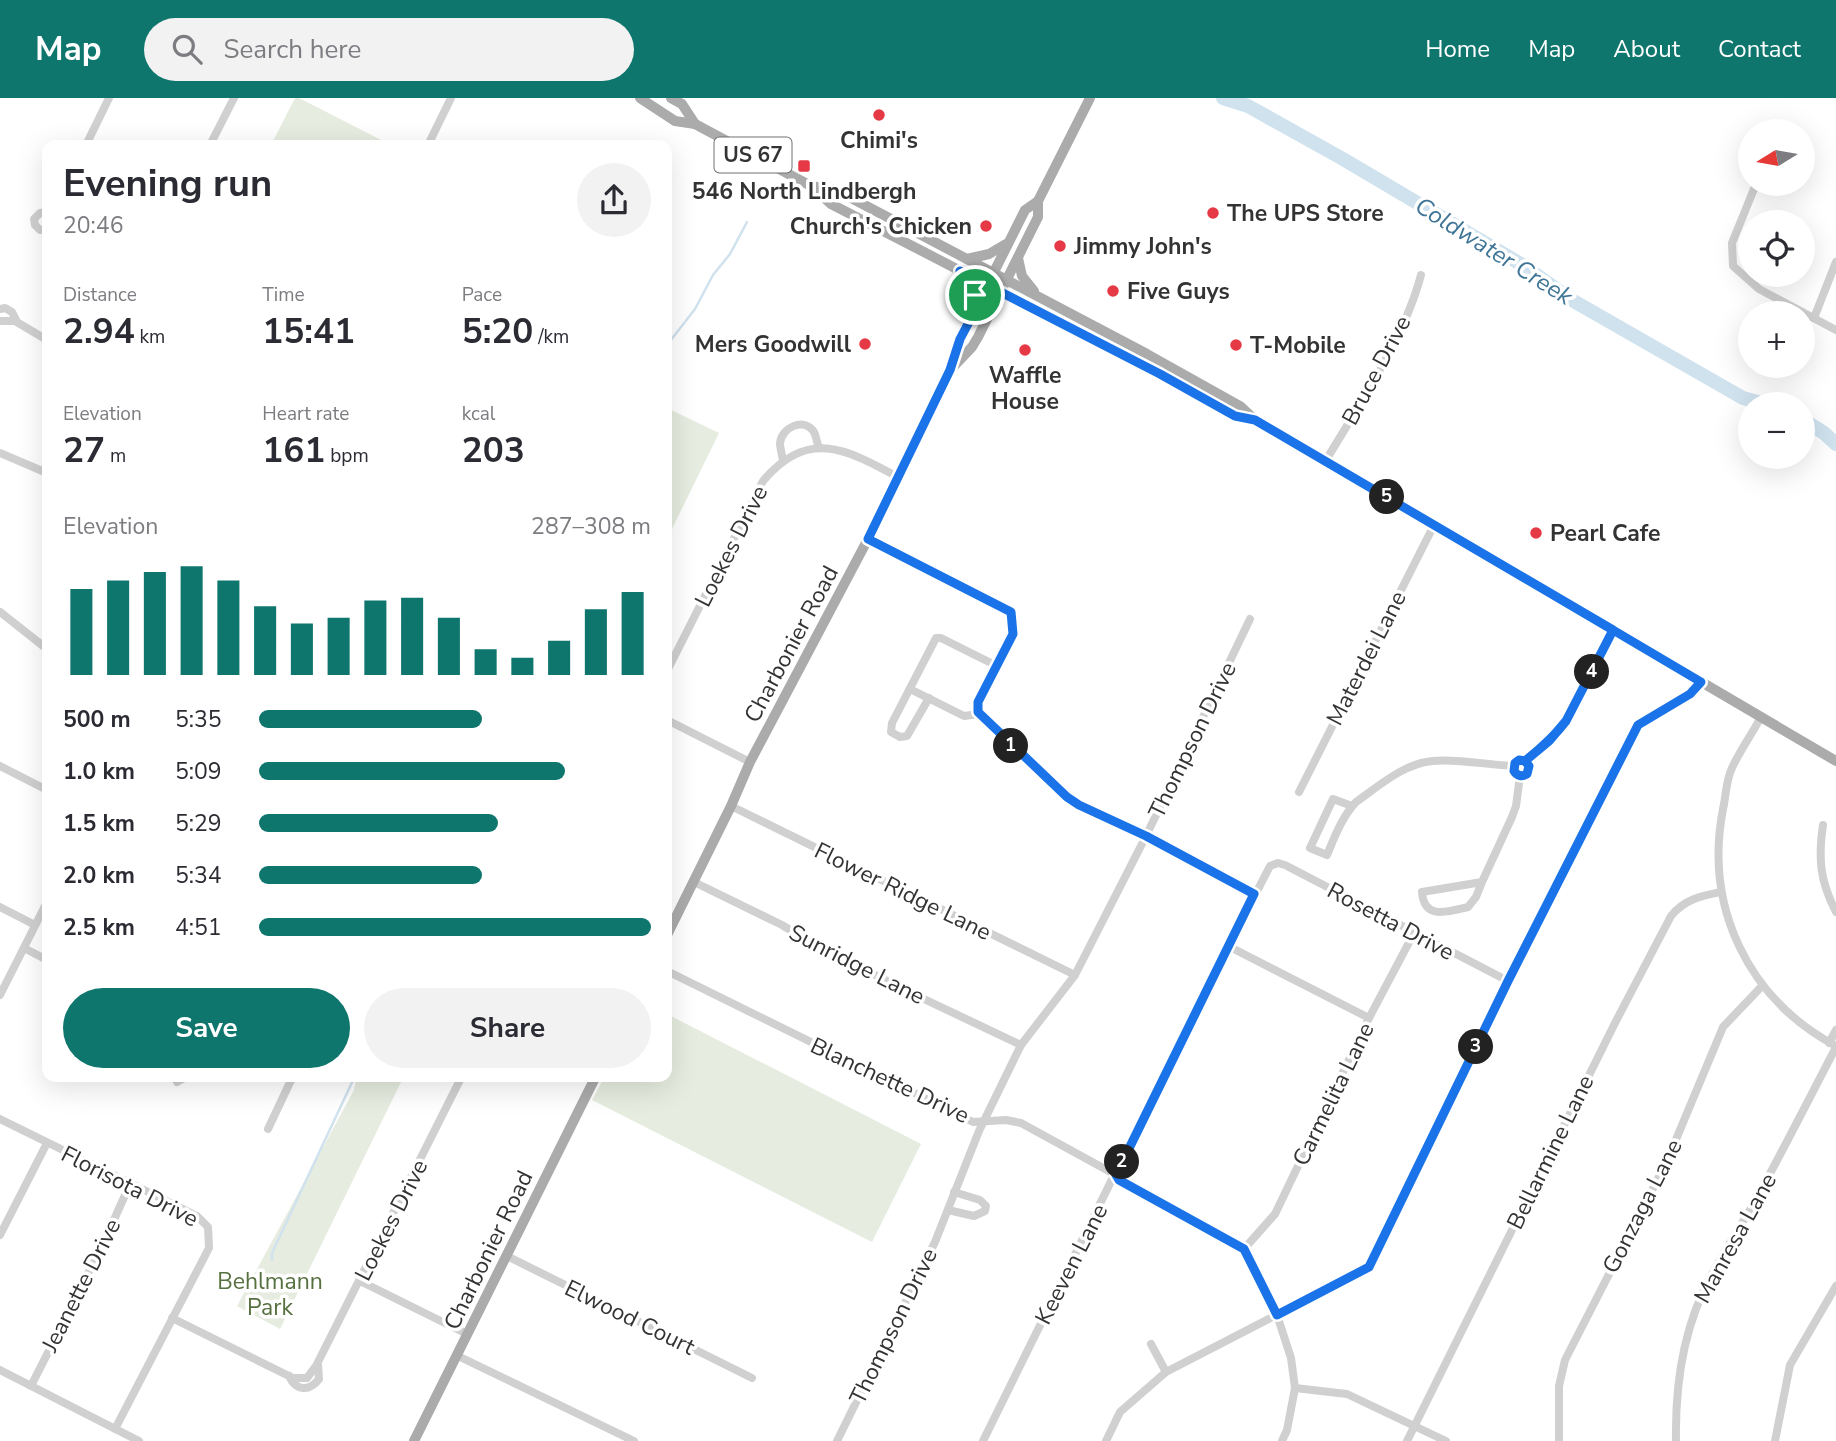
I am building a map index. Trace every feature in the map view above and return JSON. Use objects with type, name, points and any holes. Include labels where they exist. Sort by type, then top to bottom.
[{"type":"main road","name":"US 67","points":[[640,98],[676,121],[695,124],[811,186],[831,204],[1181,385],[1235,416],[1255,420]]},
{"type":"main road","name":"US 67","points":[[671,98],[682,104],[695,124]]},
{"type":"main road","points":[[1038,201],[1090,98]]},
{"type":"main road","name":"US 67","points":[[811,186],[836,190],[1036,294],[1240,406],[1255,420],[1288,440],[1835,760]]},
{"type":"main road","name":"Charbonier Road","points":[[672,925],[750,762],[868,539],[950,370],[960,339],[1026,210],[1038,201]]},
{"type":"main road","name":"Charbonier Road","points":[[950,370],[972,347],[1038,217],[1038,201]]},
{"type":"main road","points":[[967,258],[989,254],[1010,242]]},
{"type":"main road","points":[[1017,258],[1022,276],[1036,294]]},
{"type":"main road","points":[[960,271],[972,288],[977,307]]},
{"type":"main road","name":"Charbonier Road","points":[[414,1441],[593,1082]]},
{"type":"street","points":[[88,140],[109,98]]},
{"type":"street","points":[[213,140],[234,98]]},
{"type":"street","points":[[430,140],[451,98]]},
{"type":"street","points":[[1751,196],[1732,243],[1733,266],[1759,289],[1782,301]]},
{"type":"street","points":[[42,213],[34,219],[35,225],[42,230]]},
{"type":"street","points":[[1815,315],[1836,262]]},
{"type":"street","name":"Bruce Drive","points":[[1325,462],[1382,365],[1415,297],[1421,275]]},
{"type":"street","points":[[0,309],[10,310],[17,322]]},
{"type":"street","points":[[1815,319],[1836,330]]},
{"type":"street","points":[[1,321],[17,322],[42,337]]},
{"type":"street","points":[[783,460],[780,442],[784,433],[795,425],[808,426],[814,432],[819,448],[845,452],[898,477]]},
{"type":"street","name":"Loekes Drive","points":[[672,661],[763,481],[783,460],[819,448]]},
{"type":"street","points":[[0,453],[42,471]]},
{"type":"street","name":"Materdei Lane","points":[[1299,792],[1434,525]]},
{"type":"street","points":[[868,539],[1011,612],[1013,634],[978,702],[979,714],[1067,797],[1254,894]]},
{"type":"street","points":[[0,612],[42,645]]},
{"type":"street","name":"Thompson Drive","points":[[836,1441],[920,1274],[984,1120],[1021,1045],[1075,975],[1146,836],[1250,619]]},
{"type":"street","points":[[1520,776],[1514,771],[1514,766],[1519,760],[1525,761],[1549,741],[1566,721],[1613,630]]},
{"type":"street","points":[[929,698],[907,736],[896,736],[890,729],[936,638],[997,666]]},
{"type":"street","points":[[1106,1441],[1120,1412],[1166,1372],[1369,1267],[1508,981],[1638,725],[1690,694],[1701,682]]},
{"type":"street","points":[[910,689],[964,716],[979,714]]},
{"type":"street","points":[[1761,717],[1731,769],[1719,831],[1721,892],[1735,940],[1762,986],[1795,1020],[1834,1045]]},
{"type":"street","points":[[672,723],[750,762]]},
{"type":"street","points":[[1352,807],[1333,799],[1311,848],[1327,855],[1347,812],[1398,772],[1413,765],[1433,761],[1514,766]]},
{"type":"street","points":[[1520,776],[1527,774],[1529,769],[1525,761]]},
{"type":"street","points":[[0,766],[42,787]]},
{"type":"street","points":[[1482,882],[1422,892],[1423,903],[1436,912],[1468,907],[1476,897],[1516,806],[1520,776]]},
{"type":"street","name":"Flower Ridge Lane","points":[[731,806],[1075,975]]},
{"type":"street","points":[[1822,825],[1819,850],[1821,875],[1836,912]]},
{"type":"street","name":"Rosetta Drive","points":[[1274,864],[1285,865],[1508,981]]},
{"type":"street","name":"Keeven Lane","points":[[983,1441],[1254,894],[1267,870],[1274,864]]},
{"type":"street","name":"Sunridge Lane","points":[[694,883],[1021,1045]]},
{"type":"street","name":"Bellarmine Lane","points":[[1407,1441],[1671,916],[1679,906],[1696,897],[1721,892]]},
{"type":"street","points":[[0,907],[35,925]]},
{"type":"street","points":[[0,995],[42,912]]},
{"type":"street","name":"Carmelita Lane","points":[[1244,1249],[1275,1214],[1369,1018],[1414,933]]},
{"type":"street","points":[[1228,946],[1369,1018]]},
{"type":"street","points":[[24,948],[42,957]]},
{"type":"street","name":"Blanchette Drive","points":[[672,973],[973,1122],[1006,1120],[1021,1123],[1244,1249]]},
{"type":"street","name":"Gonzaga Lane","points":[[1559,1441],[1559,1386],[1565,1360],[1667,1161],[1723,1027],[1762,986]]},
{"type":"street","name":"Manresa Lane","points":[[1676,1441],[1675,1404],[1678,1378],[1694,1315],[1710,1278],[1766,1182],[1834,1045],[1836,1030]]},
{"type":"street","points":[[268,1129],[290,1082]]},
{"type":"street","name":"Loekes Drive","points":[[172,1318],[298,1380],[307,1378],[318,1363],[460,1082]]},
{"type":"street","name":"Florisota Drive","points":[[0,1119],[197,1216],[208,1227],[209,1248],[115,1429]]},
{"type":"street","points":[[0,1235],[47,1143]]},
{"type":"street","name":"Jeanette Drive","points":[[31,1386],[104,1242],[130,1184]]},
{"type":"street","points":[[948,1210],[974,1216],[985,1211],[986,1206],[980,1200],[954,1192]]},
{"type":"street","points":[[1244,1249],[1277,1315],[1291,1358],[1295,1388],[1282,1441]]},
{"type":"street","name":"Elwood Court","points":[[507,1256],[752,1378]]},
{"type":"street","points":[[360,1281],[467,1334]]},
{"type":"street","points":[[1775,1441],[1790,1365],[1836,1286]]},
{"type":"street","points":[[1151,1344],[1166,1372]]},
{"type":"street","points":[[458,1356],[634,1441]]},
{"type":"street","points":[[0,1370],[139,1441]]},
{"type":"street","points":[[1295,1388],[1347,1394],[1446,1441]]},
{"type":"green space","points":[[295,98],[299,98],[381,140],[274,140]]},
{"type":"green space","points":[[672,410],[719,433],[672,529]]},
{"type":"green space","points":[[672,1017],[921,1144],[872,1242],[592,1100],[602,1082],[672,1082]]},
{"type":"green space","name":"Behlmann Park","points":[[356,1082],[401,1082],[280,1329],[237,1306],[354,1090]]},
{"type":"waterway","name":"Coldwater Creek","points":[[1223,98],[1248,106],[1343,159],[1524,266],[1570,299],[1738,395]]},
{"type":"waterway","points":[[672,339],[695,309],[747,222]]},
{"type":"waterway","name":"Coldwater Creek","points":[[1815,427],[1836,444]]},
{"type":"waterway","points":[[272,1260],[272,1253],[352,1082]]},
{"type":"place","name":"Chimi's","points":[[879,115]]},
{"type":"place","name":"546 North Lindbergh","points":[[804,166]]},
{"type":"place","name":"The UPS Store","points":[[1213,213]]},
{"type":"place","name":"Church's Chicken","points":[[986,226]]},
{"type":"place","name":"Jimmy John's","points":[[1060,246]]},
{"type":"place","name":"Five Guys","points":[[1113,291]]},
{"type":"place","name":"Mers Goodwill","points":[[865,344]]},
{"type":"place","name":"T-Mobile","points":[[1236,345]]},
{"type":"place","name":"Waffle House","points":[[1025,350]]},
{"type":"place","name":"Pearl Cafe","points":[[1536,533]]},
{"type":"route","points":[[975,295],[960,271],[1160,374],[1235,416],[1255,420],[1613,630],[1607,642],[1566,721],[1561,728],[1549,741],[1543,746],[1525,761],[1519,760],[1515,763],[1513,768],[1517,775],[1527,774],[1529,766],[1525,761],[1549,741],[1566,721],[1613,630],[1701,682],[1690,694],[1638,725],[1508,981],[1369,1267],[1277,1315],[1244,1249],[1119,1180],[1116,1175],[1254,894],[1146,836],[1079,805],[986,723],[978,712],[978,702],[1013,634],[1011,612],[868,539],[950,370],[960,339],[977,307],[975,295]]}]
